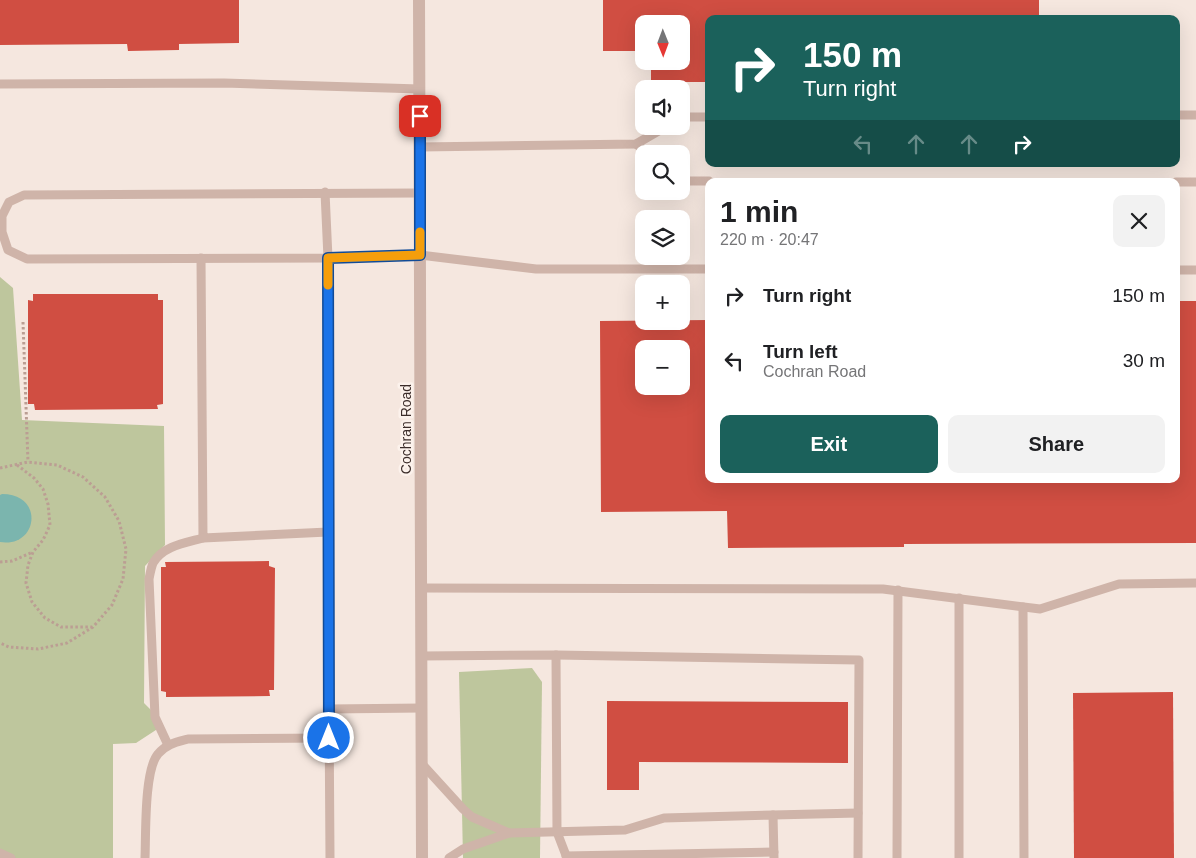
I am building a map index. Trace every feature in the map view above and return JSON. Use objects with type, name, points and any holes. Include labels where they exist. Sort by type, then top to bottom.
[{"type":"street","name":"Cochran Road","points":[[419,0],[422,858]]},
{"type":"lane","points":[[0,84],[224,83],[420,89]]},
{"type":"lane","points":[[1180,115],[1196,114]]},
{"type":"lane","points":[[690,117],[705,117]]},
{"type":"lane","points":[[420,147],[636,144],[652,135]]},
{"type":"lane","points":[[690,181],[705,182]]},
{"type":"lane","points":[[1180,182],[1196,182]]},
{"type":"lane","points":[[325,192],[328,258],[330,858]]},
{"type":"lane","points":[[420,193],[24,195],[8,202],[2,216],[2,232],[8,250],[27,259],[328,258],[420,255],[536,269],[705,269]]},
{"type":"lane","points":[[201,258],[203,538]]},
{"type":"lane","points":[[1180,270],[1196,270]]},
{"type":"lane","points":[[168,745],[155,718],[149,579],[153,563],[164,551],[180,544],[203,538],[328,532]]},
{"type":"lane","points":[[421,588],[883,589],[1040,609],[1119,584],[1196,584]]},
{"type":"lane","points":[[897,858],[898,590]]},
{"type":"lane","points":[[959,598],[959,858]]},
{"type":"lane","points":[[1023,607],[1024,858]]},
{"type":"lane","points":[[421,656],[556,655],[859,660],[858,858]]},
{"type":"lane","points":[[556,655],[557,832],[566,857],[774,855],[773,815]]},
{"type":"lane","points":[[329,709],[422,708]]},
{"type":"lane","points":[[145,858],[148,778],[156,755],[168,745],[188,738],[329,738]]},
{"type":"lane","points":[[422,764],[462,809],[472,817],[509,833]]},
{"type":"lane","points":[[449,858],[463,849],[509,833],[625,830],[664,818],[858,813]]},
{"type":"lane","points":[[0,853],[11,858]]},
{"type":"path","points":[[23,322],[28,462]]},
{"type":"path","points":[[0,468],[28,462],[56,466],[83,477],[105,497],[119,521],[126,550],[123,578],[112,605],[92,628],[67,643],[38,649],[8,647],[0,643]]},
{"type":"path","points":[[16,465],[34,478],[42,489],[48,504],[50,526],[43,540],[33,552],[28,565],[26,583],[32,602],[45,618],[61,627],[92,628]]},
{"type":"path","points":[[0,562],[12,561],[33,552]]},
{"type":"green space","points":[[0,277],[13,288],[22,420],[164,426],[165,545],[145,566],[144,703],[158,717],[159,728],[136,743],[113,744],[113,858],[0,858]]},
{"type":"green space","points":[[532,668],[542,682],[540,858],[463,858],[459,672]]},
{"type":"water","points":[[0,495],[16,496],[25,502],[30,511],[29,529],[22,537],[13,542],[0,542]]},
{"type":"building","points":[[0,0],[239,0],[239,43],[179,44],[179,50],[128,51],[127,44],[0,45]]},
{"type":"building","points":[[603,0],[1039,0],[1039,15],[705,15],[705,82],[651,80],[651,70],[690,70],[690,15],[635,15],[635,51],[603,51]]},
{"type":"building","points":[[33,294],[158,294],[158,300],[163,300],[163,404],[157,405],[158,409],[35,410],[34,404],[28,404],[28,300],[33,301]]},
{"type":"building","points":[[1180,301],[1196,301],[1196,543],[904,544],[904,547],[728,548],[727,511],[601,512],[600,321],[635,321],[635,330],[690,330],[690,320],[705,320],[705,483],[1180,483]]},
{"type":"building","points":[[269,561],[269,566],[275,568],[274,690],[269,690],[270,696],[166,697],[166,692],[161,691],[161,567],[166,567],[165,562]]},
{"type":"building","points":[[1173,692],[1174,858],[1074,858],[1073,693]]},
{"type":"building","points":[[607,701],[848,702],[848,763],[639,762],[639,790],[607,790]]},
{"type":"slow traffic","points":[[328,285],[328,258],[420,255],[420,232]]},
{"type":"route","points":[[329,738],[328,258],[420,255],[420,116]]}]
